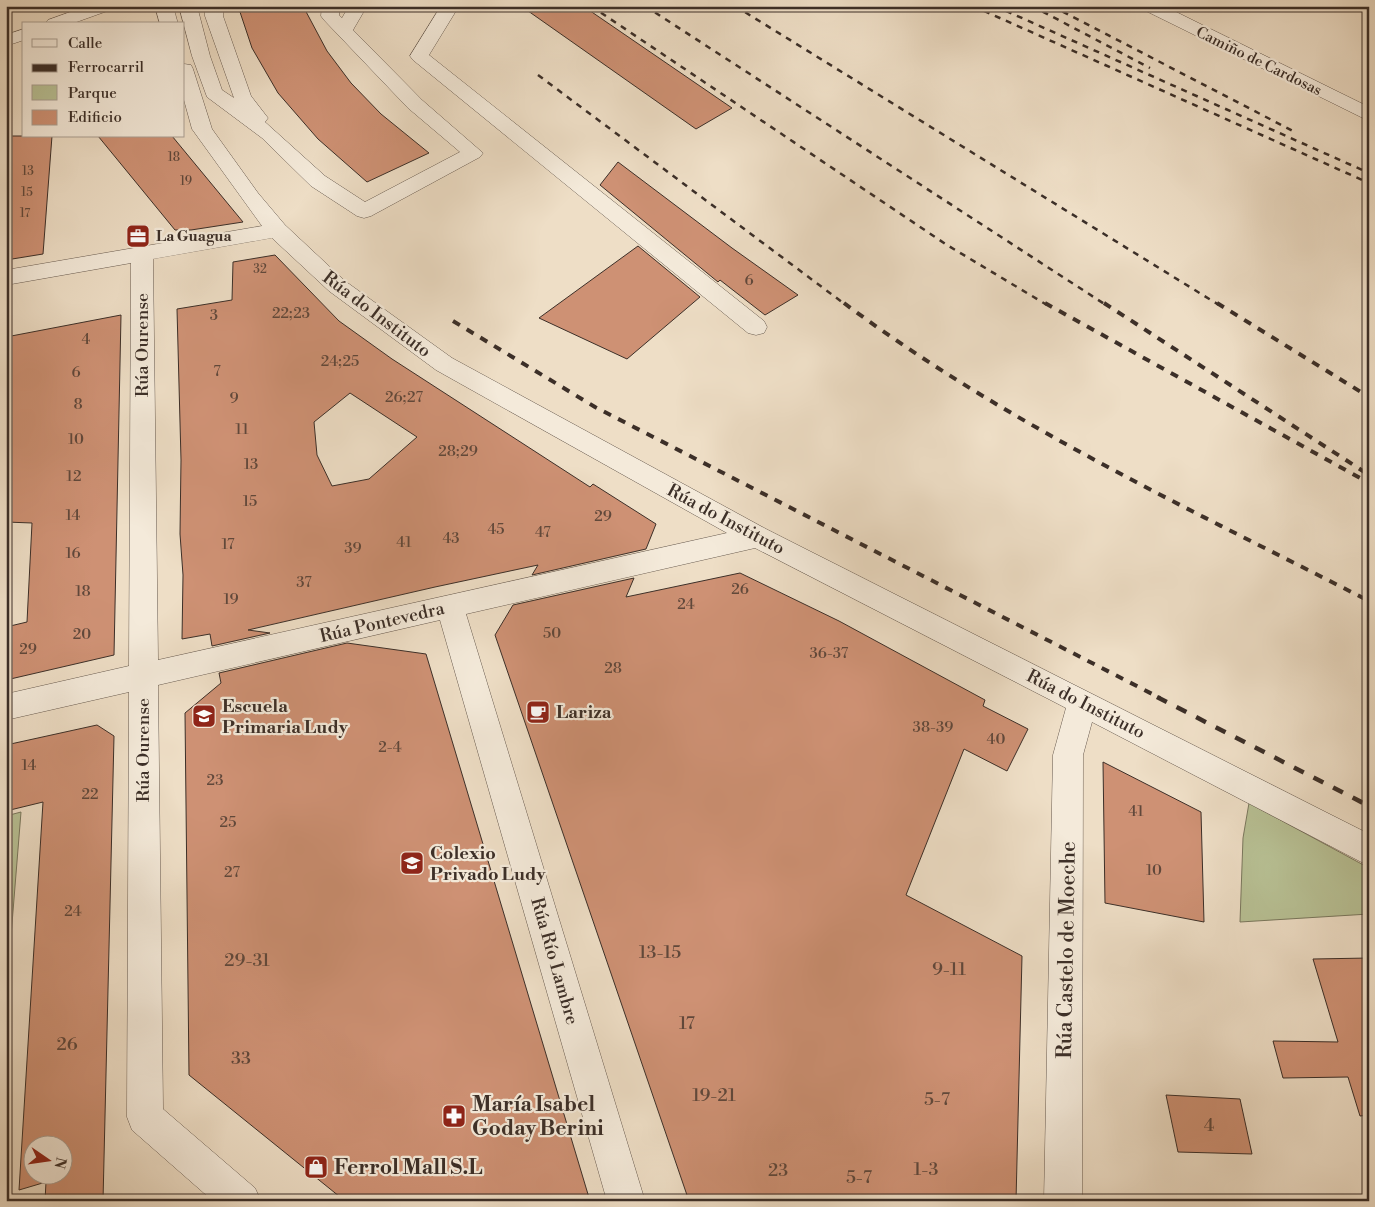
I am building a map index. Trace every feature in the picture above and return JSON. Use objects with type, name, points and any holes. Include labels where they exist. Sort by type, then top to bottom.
[{"type":"street","points":[[60,22],[104,6]]},
{"type":"street","points":[[164,6],[169,22]]},
{"type":"street","points":[[188,6],[201,56],[214,93],[268,134],[318,181],[364,211],[473,153],[415,104],[330,16],[332,6]]},
{"type":"street","points":[[214,6],[214,16],[242,97],[268,134]]},
{"type":"street","points":[[344,30],[358,6]]},
{"type":"street","points":[[450,6],[419,56],[756,327]]},
{"type":"street","name":"Camiño de Cardosas","points":[[1150,6],[1369,115]]},
{"type":"street","points":[[6,41],[22,35]]},
{"type":"street","name":"Rúa do Instituto","points":[[185,73],[202,129],[251,198],[277,230],[337,286],[444,364],[757,537],[1082,702],[1369,851]]},
{"type":"street","points":[[6,278],[277,230]]},
{"type":"street","name":"Rúa Ourense","points":[[142,255],[145,1117],[242,1201]]},
{"type":"street","name":"Rúa Pontevedra","points":[[6,707],[757,537]]},
{"type":"street","name":"Rúa Río Lambre","points":[[450,606],[626,1201]]},
{"type":"street","name":"Rúa Castelo de Moeche","points":[[1063,1201],[1068,755],[1082,702]]},
{"type":"green space","points":[[1249,803],[1369,868],[1369,914],[1240,922],[1243,838]]},
{"type":"green space","points":[[21,812],[6,998],[6,816]]},
{"type":"building","points":[[238,6],[303,6],[327,51],[351,83],[381,114],[429,153],[367,182],[318,139],[278,93],[252,48]]},
{"type":"building","points":[[521,6],[583,6],[732,108],[696,129]]},
{"type":"building","points":[[6,136],[52,138],[43,254],[6,260]]},
{"type":"building","points":[[100,138],[174,138],[243,222],[191,230],[175,230]]},
{"type":"building","points":[[618,162],[798,295],[765,315],[720,280],[718,282],[600,185]]},
{"type":"building","points":[[638,246],[700,297],[627,359],[539,318]]},
{"type":"building","points":[[275,255],[339,321],[392,359],[590,487],[593,484],[656,524],[646,549],[532,575],[538,565],[435,587],[248,630],[270,633],[212,646],[210,634],[182,639],[183,575],[180,534],[181,460],[177,309],[232,300],[233,262]],"holes":[[[350,393],[417,437],[369,479],[332,486],[317,455],[314,422]]]},
{"type":"building","points":[[121,315],[114,655],[6,680],[6,627],[27,622],[32,523],[6,522],[6,337]]},
{"type":"building","points":[[740,573],[839,621],[985,700],[983,706],[1028,729],[1007,771],[964,749],[906,895],[1022,956],[1016,1201],[689,1201],[495,635],[513,605],[634,578],[626,597]]},
{"type":"building","points":[[347,643],[426,654],[590,1201],[345,1201],[189,1075],[185,713],[221,683],[219,673]]},
{"type":"building","points":[[97,725],[114,736],[103,1201],[45,1201],[46,1184],[72,1184],[72,1134],[22,1134],[43,802],[6,811],[6,745]]},
{"type":"building","points":[[1103,762],[1201,812],[1204,922],[1105,903]]},
{"type":"building","points":[[1369,958],[1369,1115],[1360,1116],[1348,1077],[1283,1078],[1273,1041],[1338,1042],[1313,959]]},
{"type":"building","points":[[1166,1095],[1240,1099],[1252,1154],[1178,1152]]},
{"type":"building","points":[[22,1142],[22,1184],[39,1184],[19,1190]]},
{"type":"railway","points":[[591,6],[947,245],[1047,305]]},
{"type":"railway","points":[[645,6],[1106,305]]},
{"type":"railway","points":[[735,6],[1219,305]]},
{"type":"railway","points":[[973,6],[1369,183]]},
{"type":"railway","points":[[995,6],[1369,173]]},
{"type":"railway","points":[[1032,6],[1150,68]]},
{"type":"railway","points":[[1052,6],[1293,131]]},
{"type":"railway","points":[[538,75],[846,305]]},
{"type":"railway","points":[[844,303],[906,347],[969,388],[1034,426],[1100,463],[1369,601]]},
{"type":"railway","points":[[1045,303],[1369,483]]},
{"type":"railway","points":[[1104,303],[1369,475]]},
{"type":"railway","points":[[1217,303],[1369,397]]},
{"type":"railway","points":[[453,321],[595,407],[1160,698]]},
{"type":"railway","points":[[1157,697],[1369,806]]},
{"type":"place","name":"La Guagua","points":[[138,236]]},
{"type":"place","name":"Lariza","points":[[538,712]]},
{"type":"place","name":"Escuela Primaria Ludy","points":[[204,716]]},
{"type":"place","name":"Colexio Privado Ludy","points":[[412,863]]},
{"type":"place","name":"María Isabel Goday Berini","points":[[454,1116]]},
{"type":"place","name":"Ferrol Mall S.L","points":[[316,1167]]}]
